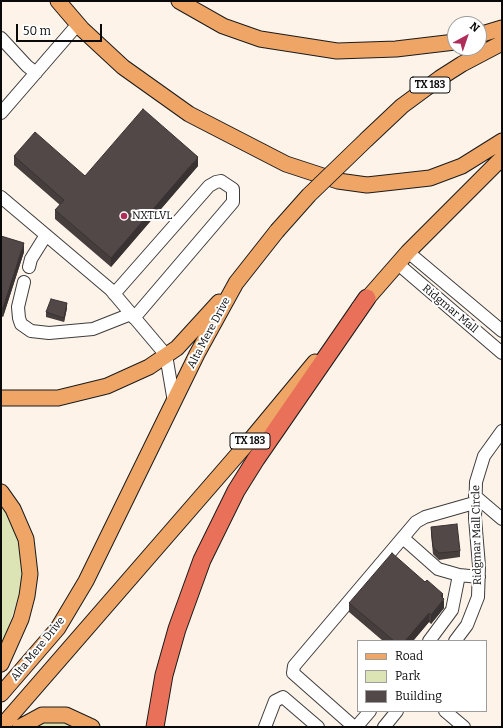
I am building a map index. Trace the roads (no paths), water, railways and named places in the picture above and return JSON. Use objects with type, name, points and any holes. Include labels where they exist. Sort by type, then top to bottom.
[{"type":"highway","points":[[155,727],[164,675],[177,630],[205,553],[236,491],[256,459],[367,298]]},
{"type":"main road","points":[[58,1],[78,24],[123,67],[189,114],[286,164],[338,181],[367,185],[430,178],[462,166],[502,141]]},
{"type":"main road","points":[[179,1],[223,26],[260,38],[337,51],[396,49],[447,43]]},
{"type":"main road","points":[[487,33],[502,28]]},
{"type":"main road","name":"Alta Mere Drive","points":[[1,694],[58,628],[86,581],[197,354],[236,283],[277,231],[309,195],[402,106],[462,64],[502,43]]},
{"type":"main road","name":"Alta Mere Drive","points":[[1,727],[252,438],[367,298],[408,252],[502,158]]},
{"type":"main road","points":[[1,398],[58,398],[83,393],[107,386],[149,367],[177,348],[236,283]]},
{"type":"main road","points":[[1,492],[13,509],[26,539],[30,574],[27,596],[21,619],[1,664]]},
{"type":"main road","points":[[20,727],[42,715],[66,715],[92,727]]},
{"type":"street","points":[[1,113],[78,24]]},
{"type":"street","points":[[1,38],[26,66],[36,72]]},
{"type":"street","points":[[24,282],[18,307],[21,324],[31,331],[73,332],[93,329],[116,320],[133,316],[233,202],[233,189],[221,181],[209,186],[116,297]]},
{"type":"street","points":[[1,197],[116,297],[166,355],[174,402]]},
{"type":"street","points":[[29,267],[31,259],[46,235]]},
{"type":"street","name":"Ridgmar Mall","points":[[408,252],[502,331]]},
{"type":"street","name":"Ridgmar Mall","points":[[398,264],[502,353]]},
{"type":"street","points":[[116,297],[120,315],[116,320]]},
{"type":"street","name":"Ridgmar Mall Circle","points":[[456,640],[467,624],[475,606],[479,577],[475,500],[476,482],[484,456],[502,431]]},
{"type":"street","points":[[369,712],[358,725],[354,726],[293,673],[294,666],[416,522],[425,517],[475,500],[502,519]]},
{"type":"street","points":[[403,538],[438,569],[459,576],[479,577]]},
{"type":"street","points":[[430,640],[452,610],[459,576]]},
{"type":"street","points":[[265,727],[275,701],[283,698],[318,727]]},
{"type":"street","points":[[384,727],[396,712]]},
{"type":"street","points":[[446,712],[464,727]]},
{"type":"place","name":"NXTLVL","points":[[124,216]]}]
